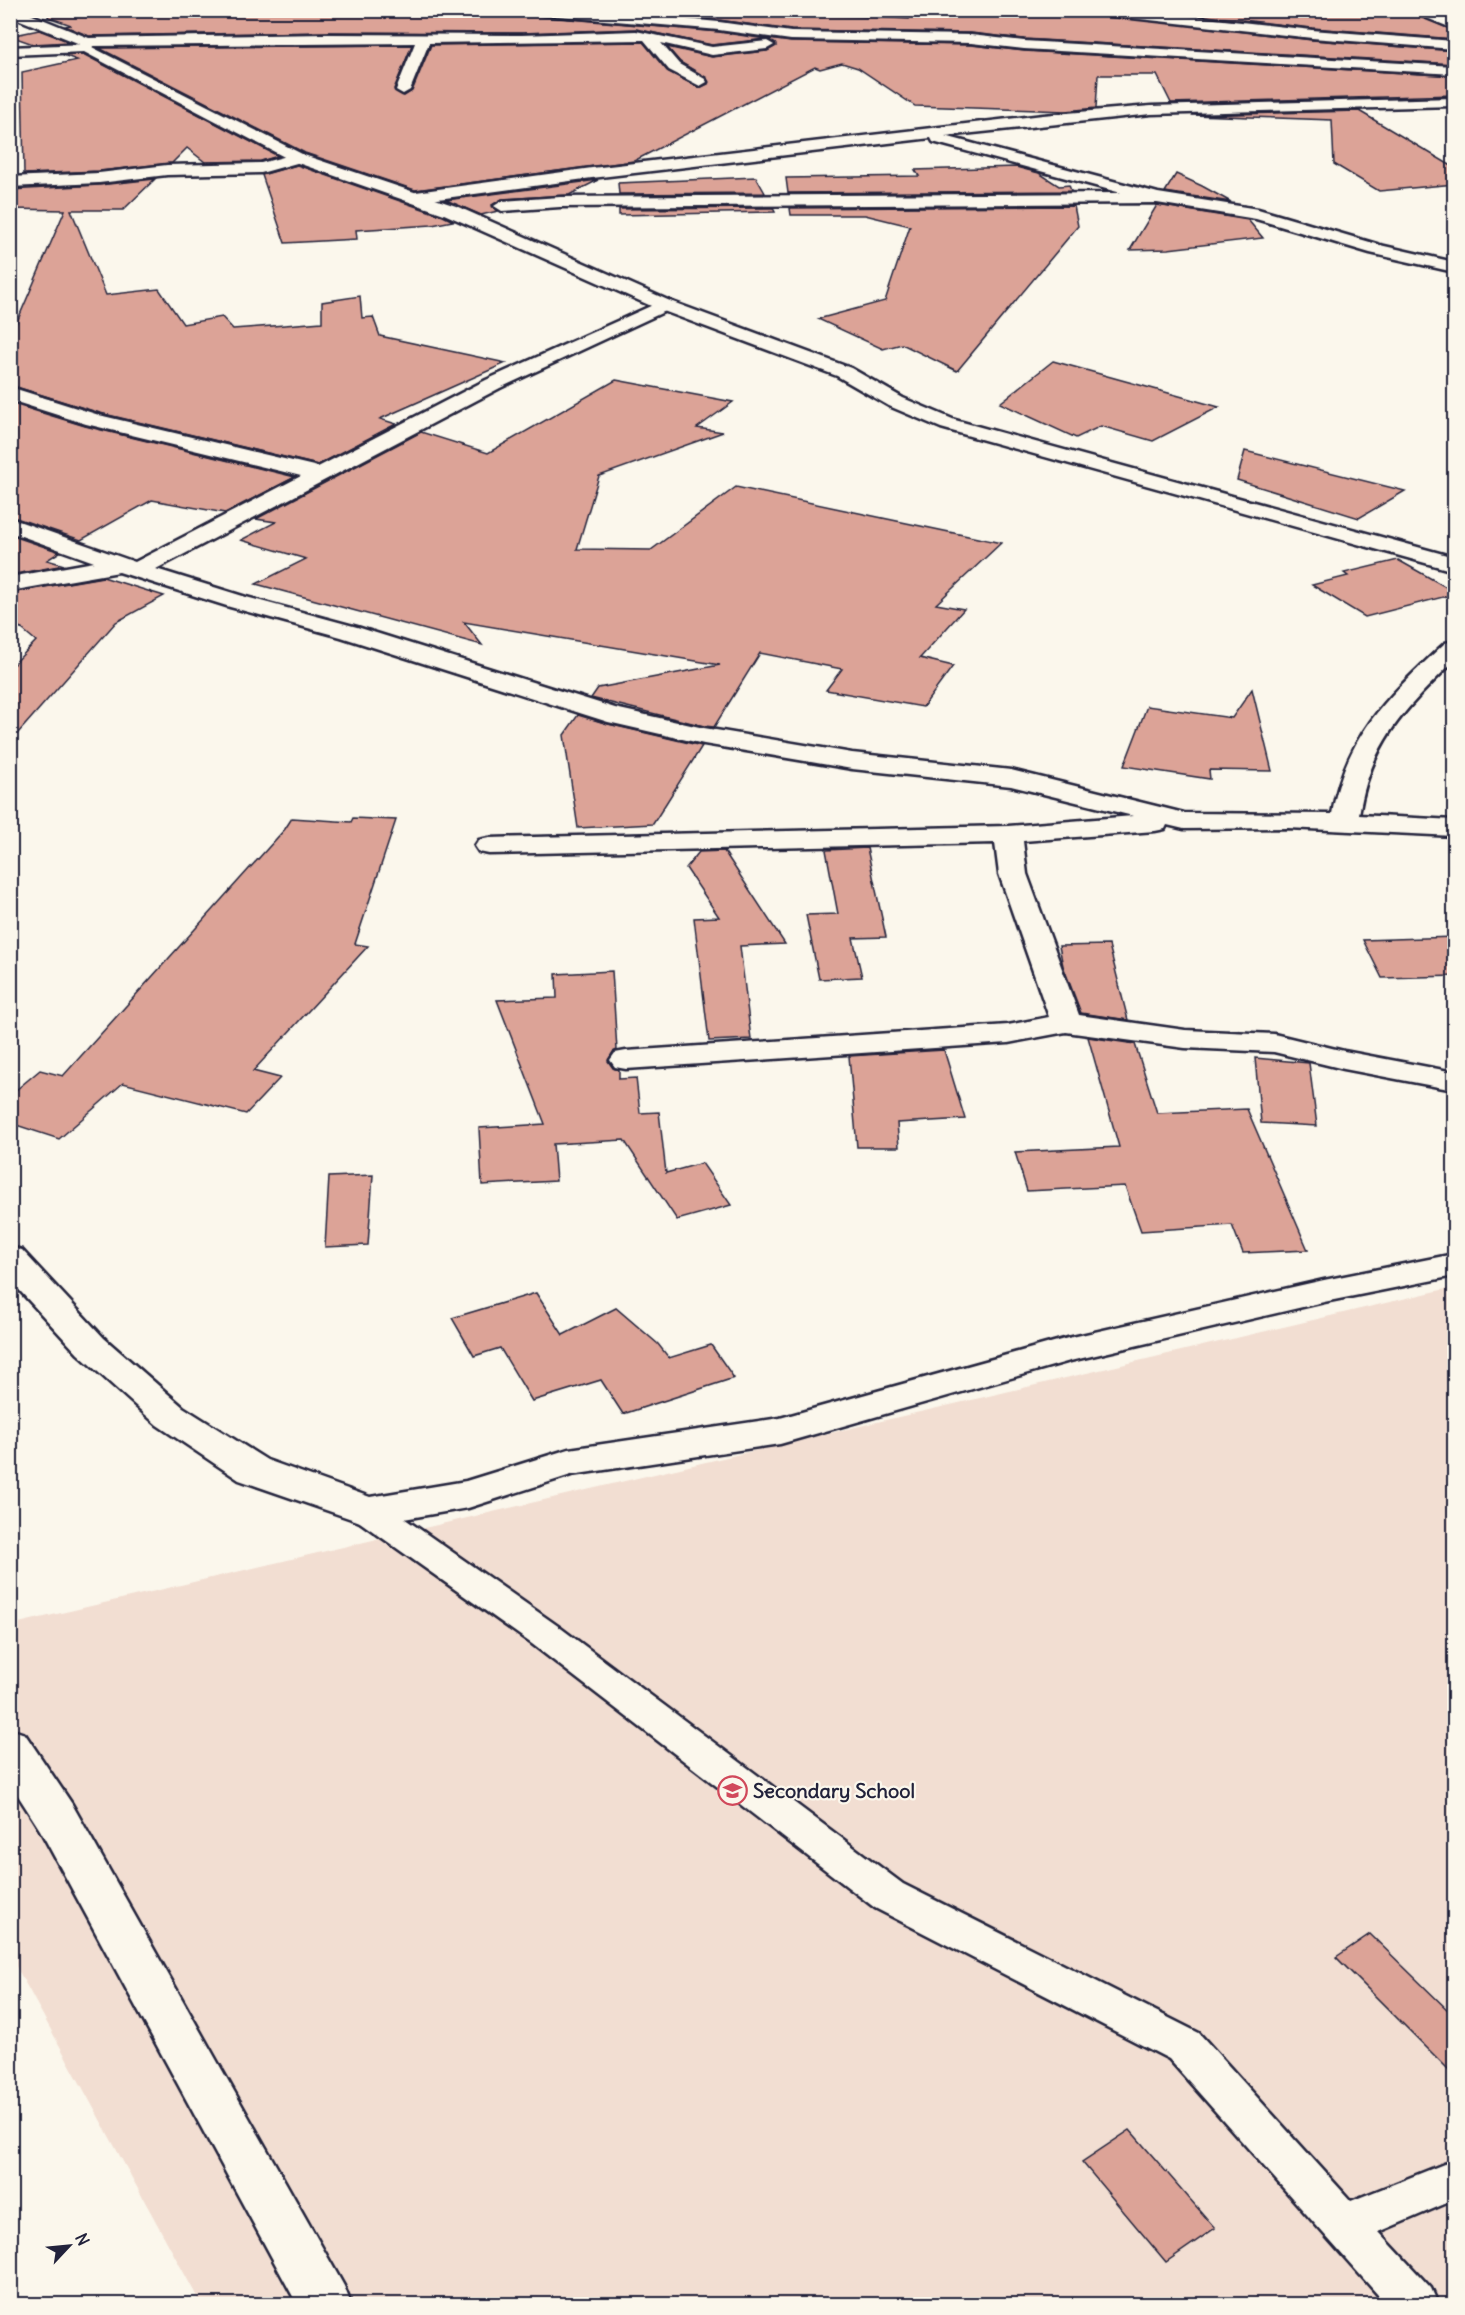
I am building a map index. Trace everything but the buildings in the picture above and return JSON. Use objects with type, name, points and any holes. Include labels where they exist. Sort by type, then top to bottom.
[{"type":"street","points":[[535,10],[621,19],[645,19],[791,36],[971,39],[1035,46],[1202,54]]},
{"type":"street","points":[[660,10],[634,25],[633,30],[642,35],[674,67],[700,82]]},
{"type":"street","points":[[1095,10],[1362,39],[1455,45]]},
{"type":"street","points":[[1199,22],[1208,10]]},
{"type":"street","points":[[1413,10],[1455,25]]},
{"type":"street","points":[[10,11],[86,45],[298,158],[450,210],[664,304],[844,372],[896,402],[948,424],[1455,564]]},
{"type":"street","points":[[1226,24],[1199,55],[1455,70]]},
{"type":"street","points":[[10,51],[86,45],[424,38],[522,39],[642,35],[712,51],[781,43],[782,40],[795,38],[791,36]]},
{"type":"street","points":[[403,90],[424,38]]},
{"type":"street","points":[[416,197],[592,173],[1043,120],[1151,110],[1455,102]]},
{"type":"street","points":[[925,135],[1156,198]]},
{"type":"street","points":[[10,182],[89,179],[167,170],[261,168],[298,158]]},
{"type":"street","points":[[450,210],[560,202],[1156,198],[1226,207],[1269,217],[1449,267]]},
{"type":"street","points":[[10,584],[129,568],[320,474],[493,384],[664,304]]},
{"type":"street","points":[[10,393],[93,420],[320,474]]},
{"type":"street","points":[[10,524],[129,568],[349,632],[608,714],[704,736],[852,761],[1011,778],[1184,821]]},
{"type":"street","points":[[1344,823],[1354,775],[1371,740],[1394,707],[1455,648]]},
{"type":"street","points":[[489,846],[1008,834],[1233,819],[1455,828]]},
{"type":"street","points":[[1008,834],[1013,874],[1066,1023]]},
{"type":"street","points":[[626,1060],[1008,1034],[1066,1023],[1185,1039],[1274,1043],[1344,1060],[1455,1081]]},
{"type":"street","points":[[10,1257],[91,1346],[170,1416],[253,1470],[369,1511],[468,1494],[569,1462],[780,1431],[1068,1350],[1455,1265]]},
{"type":"street","points":[[10,1746],[56,1817],[325,2304]]},
{"type":"lane","points":[[369,1511],[544,1635],[890,1896],[1184,2046],[1415,2304]]},
{"type":"lane","points":[[1344,2225],[1455,2180]]},
{"type":"shaded area","name":"Secondary School","points":[[1454,1287],[1454,2304],[201,2304],[11,1957],[10,1625]]},
{"type":"place","name":"Secondary School","points":[[732,1791]]}]
